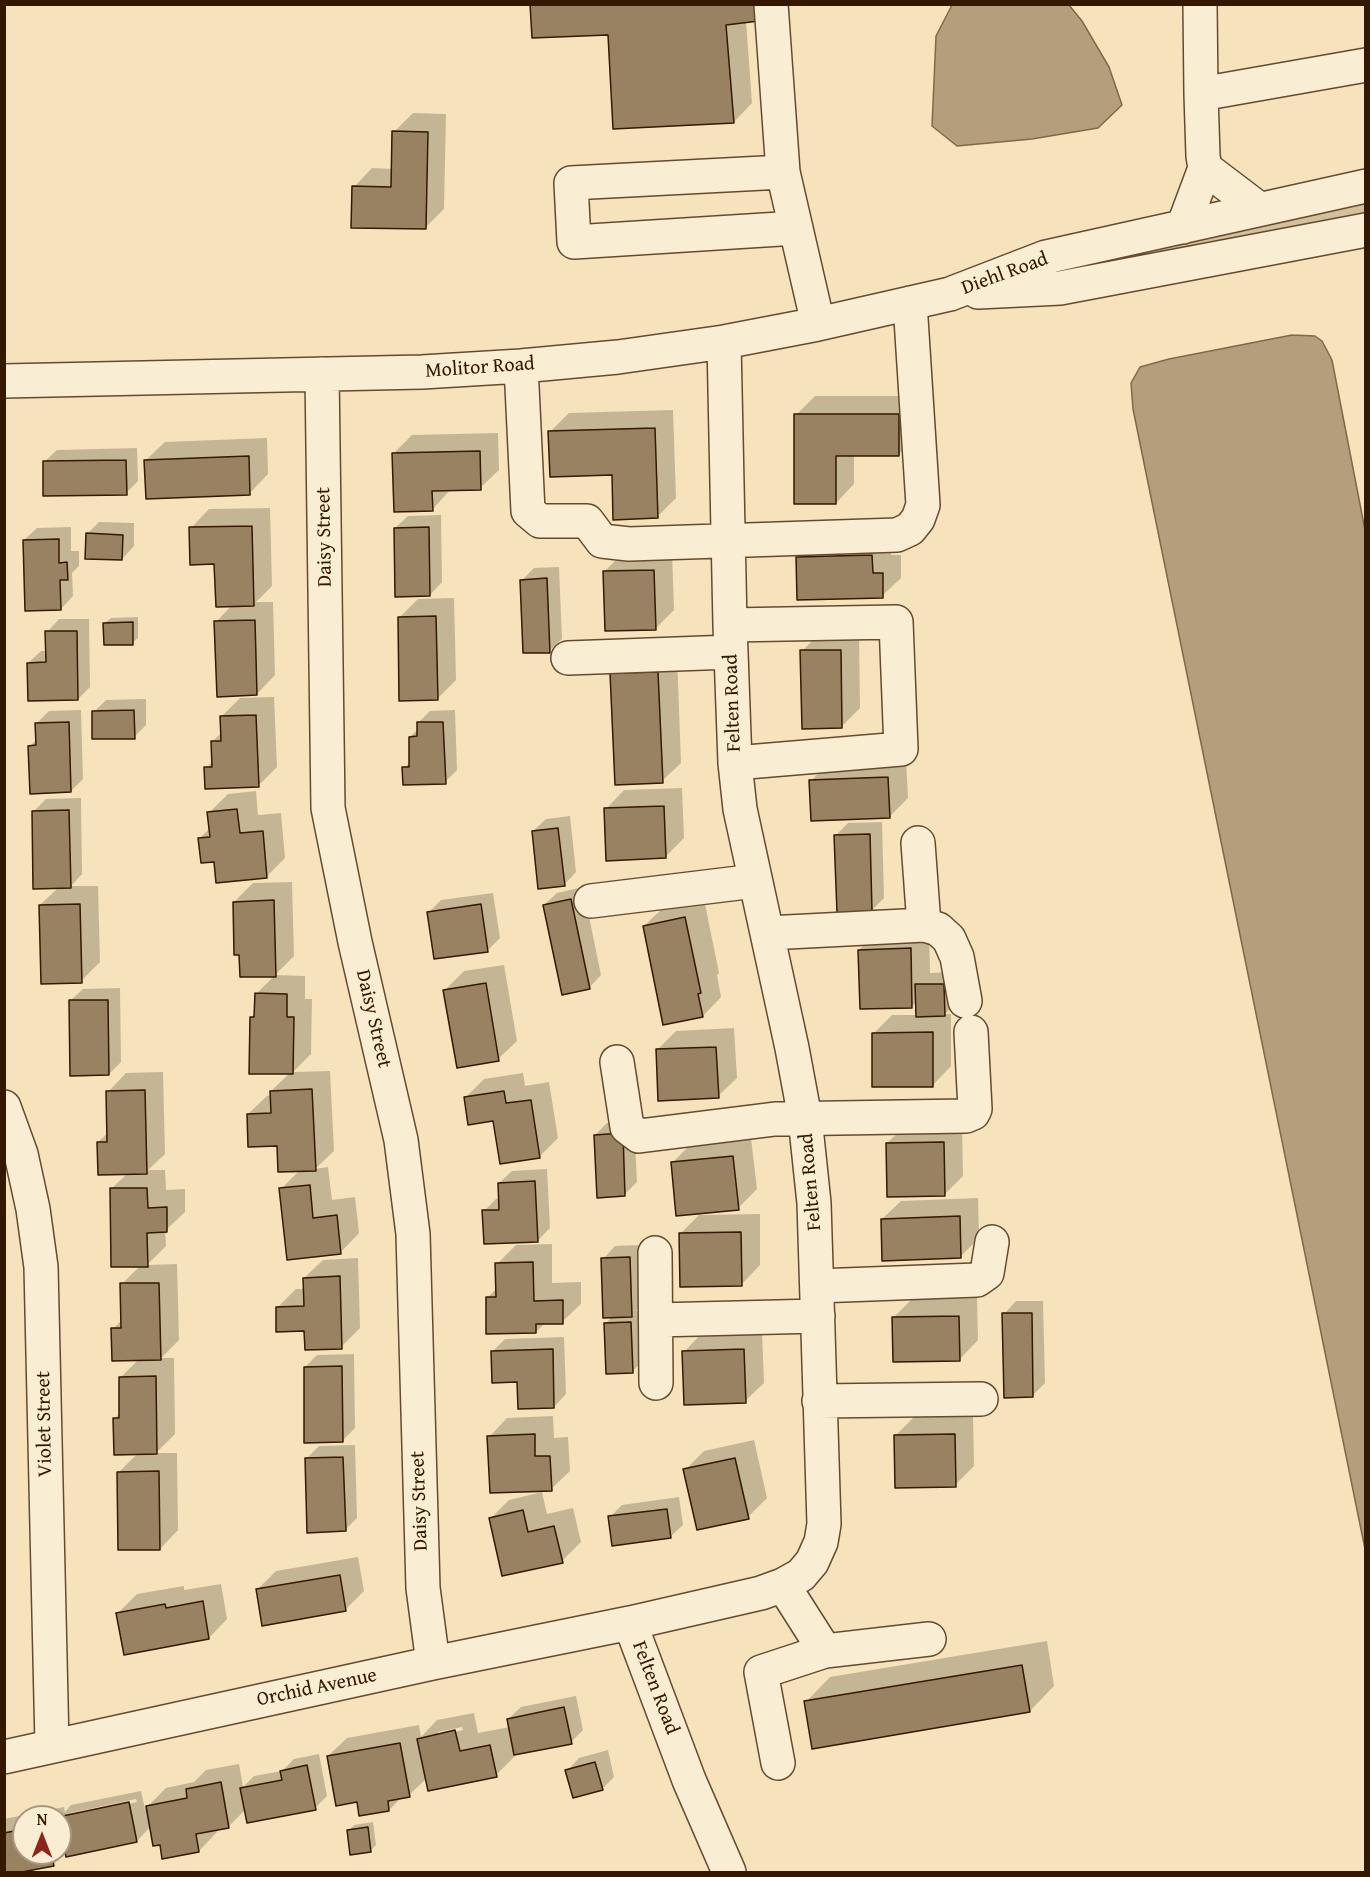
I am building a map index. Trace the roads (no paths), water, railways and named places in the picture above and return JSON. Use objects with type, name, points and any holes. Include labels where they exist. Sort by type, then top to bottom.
[{"type":"street","points":[[771,4],[783,172],[818,324]]},
{"type":"street","points":[[1183,227],[1205,168],[1200,4]]},
{"type":"street","points":[[1201,94],[1365,65]]},
{"type":"street","points":[[1205,168],[1259,209]]},
{"type":"street","points":[[783,172],[571,183],[574,242],[796,228]]},
{"type":"street","name":"Diehl Road","points":[[950,294],[1046,257],[1365,186]]},
{"type":"street","name":"Diehl Road","points":[[950,294],[1060,288],[1365,230]]},
{"type":"street","name":"Molitor Road","points":[[4,381],[422,372],[618,357],[724,342],[818,324],[950,294]]},
{"type":"street","points":[[520,366],[528,511],[540,520],[587,521],[602,541],[629,544],[897,535],[910,529],[918,519],[923,506],[910,303]]},
{"type":"street","name":"Felten Road","points":[[724,342],[735,764],[740,809],[768,933],[805,1118],[814,1203],[824,1524],[822,1542],[812,1562],[801,1575],[783,1585],[761,1593],[630,1623],[689,1780],[729,1872]]},
{"type":"street","name":"Daisy Street","points":[[322,374],[328,808],[355,942],[401,1140],[411,1222],[423,1588],[433,1664]]},
{"type":"street","points":[[568,658],[896,622],[901,749],[735,764]]},
{"type":"street","points":[[918,843],[924,925]]},
{"type":"street","points":[[591,901],[755,881]]},
{"type":"street","points":[[617,1062],[627,1127],[639,1136],[775,1119],[937,1117],[966,1116],[973,1113],[975,1109],[968,1017],[957,957],[949,939],[938,929],[924,925],[768,933]]},
{"type":"street","name":"Violet Street","points":[[4,1107],[21,1154],[33,1209],[41,1267],[52,1745]]},
{"type":"street","points":[[656,1320],[977,1280],[987,1273],[992,1242]]},
{"type":"street","points":[[655,1253],[656,1383]]},
{"type":"street","points":[[819,1401],[981,1399]]},
{"type":"street","points":[[783,1585],[825,1651]]},
{"type":"street","name":"Orchid Avenue","points":[[4,1757],[630,1623]]},
{"type":"street","points":[[778,1763],[761,1672],[825,1651],[929,1639]]}]
